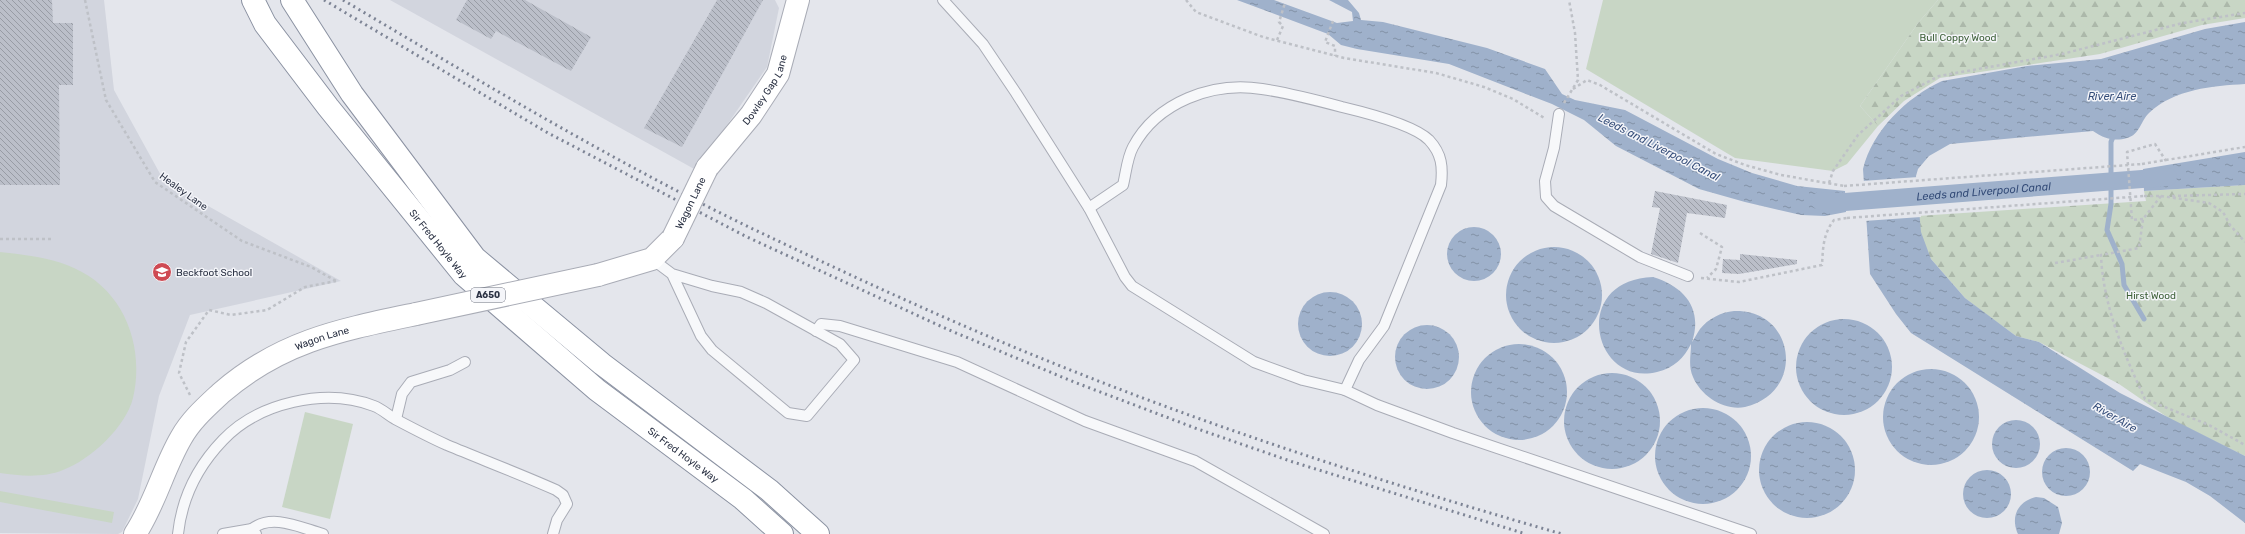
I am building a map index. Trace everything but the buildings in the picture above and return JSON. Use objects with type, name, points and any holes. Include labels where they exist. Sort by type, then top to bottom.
[{"type":"main road","name":"Sir Fred Hoyle Way","points":[[253,0],[265,24],[328,107],[464,275],[597,390],[743,499],[782,534]]},
{"type":"main road","name":"Sir Fred Hoyle Way","points":[[292,0],[352,94],[475,258],[602,364],[769,490],[818,534]]},
{"type":"main road","name":"Dowley Gap Lane","points":[[707,168],[751,115],[778,74],[798,0]]},
{"type":"main road","name":"Wagon Lane","points":[[135,534],[148,515],[160,481],[181,438],[199,413],[235,381],[274,355],[318,337],[361,326],[598,275],[652,259],[673,238],[707,168]]},
{"type":"lane","points":[[943,0],[983,44],[1089,208],[1125,277],[1132,286],[1254,362],[1303,380],[1345,390],[1376,405],[1453,433],[1751,534]]},
{"type":"lane","points":[[1089,208],[1123,185],[1132,148],[1147,127],[1162,112],[1185,98],[1221,89],[1261,88],[1310,98],[1369,113],[1417,133],[1428,140],[1440,155],[1443,168],[1440,185],[1384,326],[1358,360],[1345,390]]},
{"type":"lane","points":[[1559,114],[1554,148],[1545,181],[1546,197],[1554,206],[1640,257],[1688,276]]},
{"type":"lane","points":[[652,259],[672,274],[712,286],[741,292],[766,303],[840,344],[854,360],[807,416],[788,413],[712,350],[701,336],[672,274]]},
{"type":"lane","points":[[816,330],[821,324],[840,326],[957,362],[1085,421],[1195,461],[1324,534]]},
{"type":"lane","points":[[396,419],[402,394],[411,382],[450,370],[465,362]]},
{"type":"lane","points":[[178,534],[180,513],[194,476],[211,452],[229,434],[254,416],[283,404],[314,399],[337,399],[375,406],[396,419],[445,444],[527,477],[563,495],[567,504],[557,520],[553,534]]},
{"type":"lane","points":[[223,534],[254,532],[259,523],[278,522],[323,534]]},
{"type":"path","name":"Healey Lane","points":[[85,0],[106,100],[155,182],[242,240],[311,267],[336,281],[305,287],[267,310],[231,315],[209,310],[186,342],[179,373],[199,413]]},
{"type":"path","points":[[1186,0],[1196,12],[1217,21],[1277,40],[1335,56],[1436,72],[1513,99],[1549,122],[1559,114]]},
{"type":"path","points":[[1569,0],[1575,33],[1578,80],[1571,90],[1587,80],[1600,84],[1716,154],[1745,165],[1781,175],[1844,186],[2142,164],[2245,147]]},
{"type":"path","points":[[1277,40],[1283,26],[1279,22],[1285,4]]},
{"type":"path","points":[[1829,183],[1833,171],[1858,135],[1901,96],[1940,76],[2062,54],[2183,23],[2245,13]]},
{"type":"path","points":[[1333,21],[1325,42],[1335,46],[1335,56]]},
{"type":"path","points":[[2143,219],[2132,220],[2127,152],[2155,144],[2166,161]]},
{"type":"path","points":[[1688,276],[1739,282],[1822,265],[1823,242],[1831,225],[1834,220],[1847,218],[2144,196],[2245,194]]},
{"type":"path","points":[[2054,263],[2131,251],[2139,248],[2143,219],[2161,196]]},
{"type":"path","points":[[2161,196],[2209,202],[2223,212],[2230,225],[2245,242]]},
{"type":"path","points":[[1700,233],[1722,247],[1716,269],[1707,278]]},
{"type":"path","points":[[0,239],[52,239]]},
{"type":"path","points":[[2101,255],[2102,276],[2120,344],[2145,399],[2209,425],[2245,445]]},
{"type":"shaded area","name":"Beckfoot School","points":[[0,0],[104,0],[114,90],[164,181],[341,281],[190,315],[159,396],[138,499],[122,532],[118,534],[0,533]]},
{"type":"shaded area","points":[[390,0],[775,0],[779,8],[767,67],[696,170]]},
{"type":"green space","points":[[1603,0],[1938,0],[1918,23],[1860,106],[1878,126],[1847,164],[1833,171],[1735,158],[1586,69]]},
{"type":"green space","name":"Bull Coppy Wood","points":[[1938,0],[2245,0],[2245,18],[2202,25],[2100,54],[1940,78],[1904,101],[1878,126],[1860,106],[1918,23]]},
{"type":"green space","name":"Hirst Wood","points":[[2245,185],[2245,456],[2170,419],[2119,384],[2039,342],[2016,336],[1965,298],[1931,259],[1920,234],[1918,216],[2146,201],[2144,191]]},
{"type":"green space","points":[[0,252],[56,261],[74,268],[91,278],[106,290],[118,305],[127,322],[133,340],[136,359],[136,378],[133,398],[123,420],[106,441],[84,459],[56,473],[32,476],[0,473]]},
{"type":"green space","points":[[305,412],[353,424],[330,519],[282,507]]},
{"type":"green space","points":[[0,491],[114,512],[112,523],[0,502]]},
{"type":"water","points":[[1237,0],[1274,0],[1337,23],[1353,21],[1352,12],[1329,0],[1348,0],[1359,13],[1361,20],[1383,22],[1487,48],[1545,69],[1562,94],[1575,100],[1625,110],[1718,159],[1752,173],[1797,186],[1845,191],[1846,212],[1825,216],[1801,215],[1745,202],[1699,189],[1616,146],[1584,120],[1552,104],[1449,64],[1341,45],[1328,34]]},
{"type":"water","name":"River Aire","points":[[2245,22],[2245,84],[2194,90],[2170,99],[2159,105],[2146,116],[2135,134],[2118,140],[2109,139],[2093,131],[1950,144],[1929,156],[1918,169],[1916,176],[1921,232],[1931,259],[1965,298],[2016,336],[2039,342],[2120,393],[2245,456],[2245,523],[2210,496],[2186,482],[2140,464],[2133,471],[1911,333],[1896,314],[1870,274],[1863,169],[1874,141],[1893,117],[1916,96],[1942,81],[2027,66],[2101,59],[2205,29]]},
{"type":"water","points":[[2245,152],[2245,185],[2144,191],[2143,169]]},
{"type":"water","points":[[1474,227],[1484,229],[1493,235],[1499,244],[1501,254],[1499,264],[1493,273],[1484,279],[1474,281],[1464,279],[1455,273],[1449,264],[1447,254],[1449,244],[1455,235],[1464,229]]},
{"type":"water","points":[[1554,247],[1572,251],[1581,255],[1588,261],[1594,268],[1598,277],[1602,295],[1598,313],[1594,322],[1588,329],[1581,335],[1572,339],[1554,343],[1536,339],[1527,335],[1520,329],[1514,322],[1510,313],[1506,295],[1510,277],[1514,268],[1520,261],[1527,255],[1536,251]]},
{"type":"water","points":[[1653,277],[1674,287],[1689,301],[1695,319],[1695,330],[1692,342],[1700,329],[1707,322],[1720,314],[1734,311],[1755,314],[1770,323],[1781,337],[1786,353],[1785,370],[1778,386],[1765,399],[1745,407],[1729,407],[1714,401],[1707,396],[1697,384],[1691,373],[1691,344],[1678,362],[1657,372],[1635,373],[1618,364],[1605,350],[1600,332],[1600,313],[1609,295],[1626,283]]},
{"type":"water","points":[[1324,292],[1336,292],[1353,301],[1360,312],[1362,324],[1360,336],[1353,347],[1336,356],[1324,356],[1312,351],[1303,342],[1298,330],[1298,318],[1303,306],[1312,297]]},
{"type":"water","points":[[1844,319],[1862,323],[1871,327],[1878,333],[1884,340],[1888,349],[1892,367],[1888,385],[1884,394],[1878,401],[1871,407],[1862,411],[1844,415],[1826,411],[1817,407],[1810,401],[1804,394],[1800,385],[1796,367],[1800,349],[1804,340],[1810,333],[1817,327],[1826,323]]},
{"type":"water","points":[[1421,325],[1433,325],[1450,334],[1457,345],[1459,357],[1457,369],[1450,380],[1433,389],[1421,389],[1409,384],[1400,375],[1395,363],[1395,351],[1400,339],[1409,330]]},
{"type":"water","points":[[1519,344],[1537,348],[1546,352],[1553,358],[1559,365],[1563,374],[1567,392],[1563,410],[1559,419],[1553,426],[1546,432],[1537,436],[1519,440],[1501,436],[1492,432],[1485,426],[1479,419],[1475,410],[1471,392],[1475,374],[1479,365],[1485,358],[1492,352],[1501,348]]},
{"type":"water","points":[[1931,369],[1949,373],[1958,377],[1965,383],[1971,390],[1975,399],[1979,417],[1975,435],[1971,444],[1965,451],[1958,457],[1949,461],[1931,465],[1913,461],[1904,457],[1897,451],[1891,444],[1887,435],[1883,417],[1887,399],[1891,390],[1897,383],[1904,377],[1913,373]]},
{"type":"water","points":[[1612,373],[1630,377],[1639,381],[1646,387],[1652,394],[1656,403],[1660,421],[1656,439],[1652,448],[1646,455],[1639,461],[1630,465],[1612,469],[1594,465],[1585,461],[1578,455],[1572,448],[1568,439],[1564,421],[1568,403],[1572,394],[1578,387],[1585,381],[1594,377]]},
{"type":"water","points":[[1703,408],[1721,412],[1730,416],[1737,422],[1743,429],[1747,438],[1751,456],[1747,474],[1743,483],[1737,490],[1730,496],[1721,500],[1703,504],[1685,500],[1676,496],[1669,490],[1663,483],[1659,474],[1655,456],[1659,438],[1663,429],[1669,422],[1676,416],[1685,412]]},
{"type":"water","points":[[2011,420],[2021,420],[2033,427],[2040,439],[2040,449],[2033,461],[2021,468],[2011,468],[2003,464],[1996,457],[1992,449],[1992,439],[1996,431],[2003,424]]},
{"type":"water","points":[[1807,422],[1825,426],[1834,430],[1841,436],[1847,443],[1851,452],[1855,470],[1851,488],[1847,497],[1841,504],[1834,510],[1825,514],[1807,518],[1789,514],[1780,510],[1773,504],[1767,497],[1763,488],[1759,470],[1763,452],[1767,443],[1773,436],[1780,430],[1789,426]]},
{"type":"water","points":[[2061,448],[2071,448],[2083,455],[2090,467],[2090,477],[2083,489],[2071,496],[2061,496],[2053,492],[2046,485],[2042,477],[2042,467],[2046,459],[2053,452]]},
{"type":"water","points":[[1982,470],[1992,470],[2004,477],[2011,489],[2011,499],[2004,511],[1992,518],[1982,518],[1974,514],[1967,507],[1963,499],[1963,489],[1967,481],[1974,474]]},
{"type":"water","points":[[2036,497],[2044,498],[2058,507],[2062,523],[2059,534],[2018,534],[2015,526],[2015,520],[2018,510],[2025,502]]},
{"type":"pier","points":[[1918,177],[1921,217],[1864,221],[1862,181]]},
{"type":"waterway","points":[[2114,134],[2111,142],[2111,204],[2107,230],[2122,264],[2124,285],[2144,319]]},
{"type":"waterway","name":"Leeds and Liverpool Canal","points":[[1820,201],[1845,202],[2168,177]]},
{"type":"railway","points":[[324,0],[548,133],[747,237],[949,330],[1074,382],[1195,428],[1293,462],[1526,534]]},
{"type":"railway","points":[[343,0],[546,119],[648,176],[753,229],[955,322],[1037,357],[1138,396],[1318,460],[1562,534]]},
{"type":"place","name":"Beckfoot School","points":[[162,272]]}]
